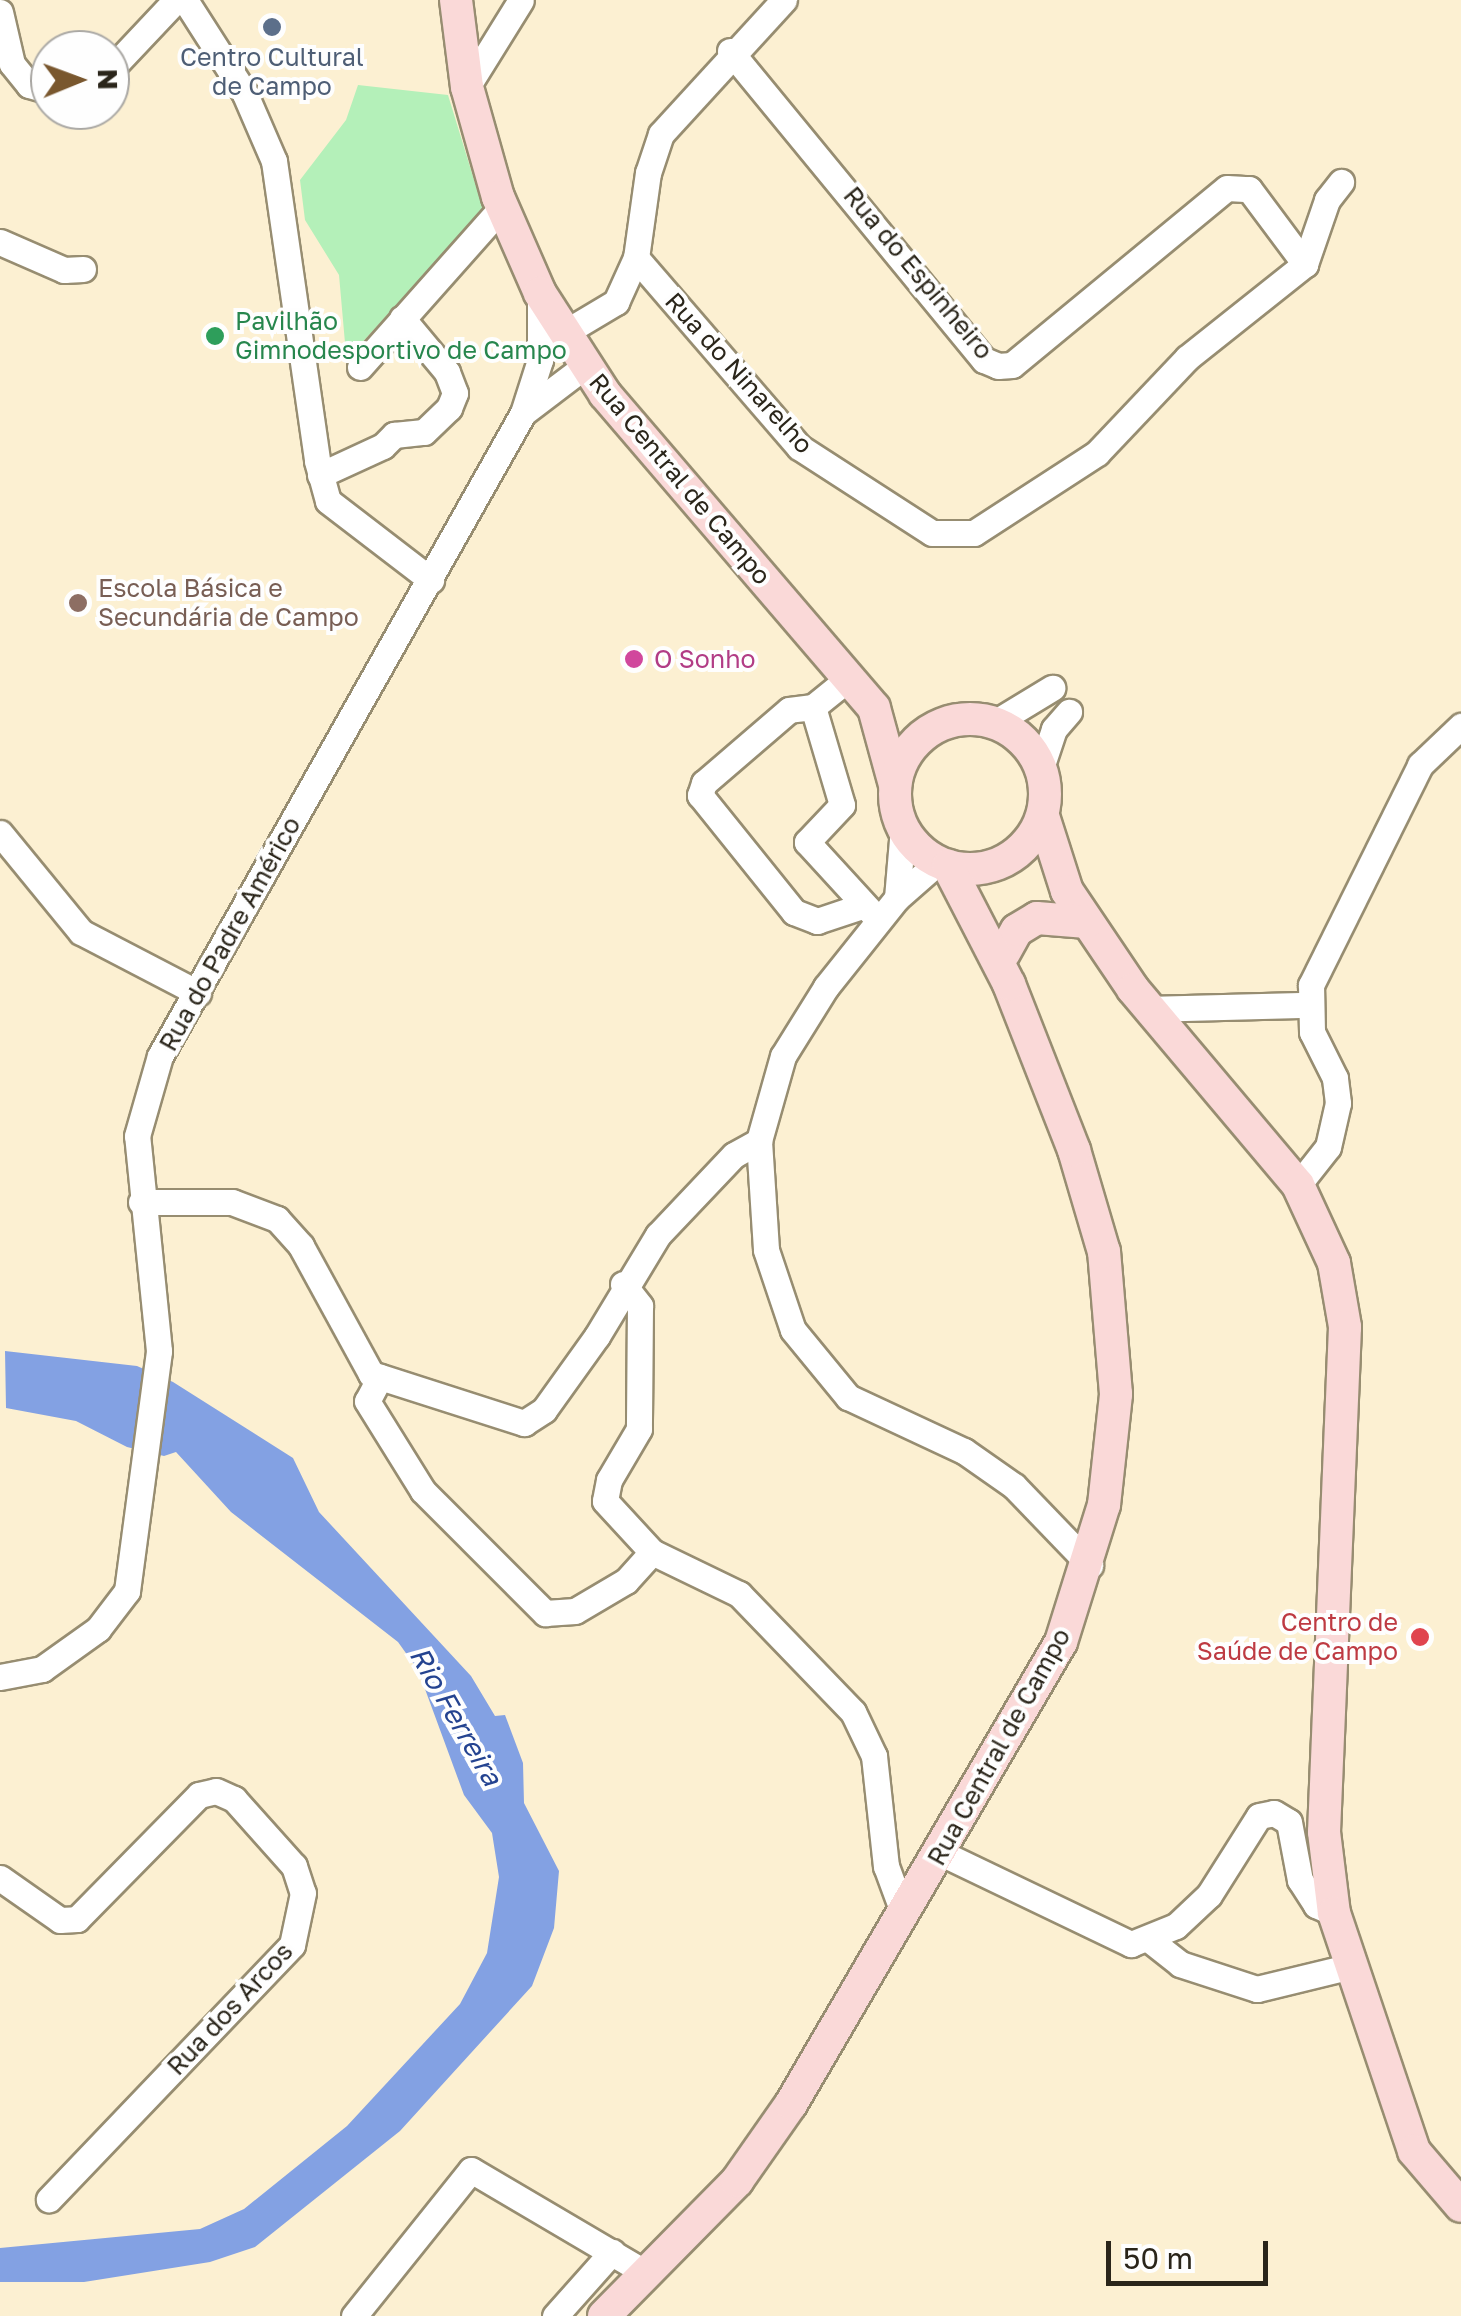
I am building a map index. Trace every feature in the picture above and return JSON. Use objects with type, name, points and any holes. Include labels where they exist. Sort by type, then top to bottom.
[{"type":"main road","name":"Rua Central de Campo","points":[[463,5],[466,87],[502,206],[540,293],[574,349],[874,708],[895,785]]},
{"type":"main road","points":[[874,708],[944,722],[996,722],[1019,736],[1041,768],[1042,816],[1067,891],[1149,1009],[1298,1185],[1334,1263],[1345,1327],[1324,1832],[1334,1913],[1414,2151],[1437,2186],[1461,2206]]},
{"type":"main road","points":[[944,722],[910,747],[895,785],[903,828],[943,864],[1001,862],[1067,891]]},
{"type":"main road","points":[[1001,862],[1028,842],[1042,816]]},
{"type":"main road","name":"Rua Central de Campo","points":[[604,2316],[737,2181],[942,1853],[1061,1642],[1090,1565],[1115,1428],[1115,1342],[1104,1252],[1074,1150],[1007,969],[995,915],[1001,862]]},
{"type":"main road","name":"Rua Central de Campo","points":[[943,864],[1007,969]]},
{"type":"main road","points":[[1007,969],[1017,930],[1037,918],[1088,922]]},
{"type":"street","points":[[130,49],[176,0]]},
{"type":"street","points":[[185,0],[245,94],[274,161],[320,474],[328,501],[348,521],[432,580]]},
{"type":"street","points":[[540,360],[574,349],[616,302],[636,258],[648,173],[662,134],[730,52],[784,0]]},
{"type":"street","points":[[463,5],[514,8],[466,87]]},
{"type":"street","points":[[0,12],[12,64],[30,85]]},
{"type":"street","name":"Rua do Espinheiro","points":[[730,52],[984,360],[998,366],[1012,365],[1226,188],[1248,190],[1305,264]]},
{"type":"street","points":[[1305,264],[1327,200],[1341,182]]},
{"type":"street","points":[[360,367],[502,206]]},
{"type":"street","points":[[0,242],[64,270],[83,270]]},
{"type":"street","name":"Rua do Ninarelho","points":[[636,258],[799,447],[932,533],[974,532],[1097,453],[1187,358],[1305,264]]},
{"type":"street","name":"Rua do Padre Américo","points":[[2,1676],[42,1669],[98,1629],[127,1591],[138,1543],[158,1351],[136,1136],[160,1056],[432,580],[522,413],[540,360],[540,293]]},
{"type":"street","points":[[320,474],[384,446],[394,435],[424,432],[449,408],[455,394],[447,372],[402,318]]},
{"type":"street","name":"Rua do Padre Américo","points":[[522,413],[574,349]]},
{"type":"street","points":[[849,678],[813,707],[788,710],[704,782],[700,795],[794,912],[817,921],[871,913],[943,864]]},
{"type":"street","points":[[996,722],[1052,688]]},
{"type":"street","points":[[813,707],[842,805],[807,842],[871,913]]},
{"type":"street","points":[[1041,768],[1054,729],[1070,712]]},
{"type":"street","points":[[1298,1185],[1328,1147],[1338,1104],[1307,1005],[1311,985],[1420,765],[1461,726]]},
{"type":"street","points":[[897,898],[903,828]]},
{"type":"street","points":[[0,833],[81,932],[198,993]]},
{"type":"street","points":[[871,913],[784,1056],[760,1141],[766,1250],[793,1330],[848,1397],[976,1460],[1014,1486],[1090,1565]]},
{"type":"street","points":[[1149,1009],[1307,1005]]},
{"type":"street","points":[[141,1202],[232,1202],[277,1218],[301,1246],[370,1374],[524,1423],[544,1410],[597,1336],[623,1284],[658,1235],[734,1155],[760,1141]]},
{"type":"street","points":[[623,1284],[640,1306],[639,1429],[609,1480],[605,1501],[652,1552],[739,1594],[854,1712],[874,1756],[886,1866],[904,1915]]},
{"type":"street","points":[[380,1377],[367,1401],[423,1490],[544,1613],[576,1611],[626,1581],[652,1552]]},
{"type":"street","name":"Rua dos Arcos","points":[[0,1878],[60,1920],[77,1918],[200,1795],[216,1791],[234,1799],[294,1866],[303,1893],[292,1945],[49,2198]]},
{"type":"street","points":[[942,1853],[1083,1926],[1131,1944],[1151,1940],[1208,1895],[1258,1816],[1274,1813],[1288,1822],[1300,1880],[1316,1905],[1334,1913]]},
{"type":"street","points":[[1151,1940],[1180,1964],[1257,1988],[1351,1966]]},
{"type":"street","points":[[354,2316],[471,2170],[644,2272]]},
{"type":"street","points":[[555,2316],[612,2252]]},
{"type":"green space","points":[[358,85],[448,95],[483,209],[359,346],[345,343],[339,275],[305,220],[300,180],[346,120]]},
{"type":"water","name":"Rio Ferreira","points":[[5,1351],[137,1366],[173,1382],[293,1458],[319,1512],[471,1676],[495,1716],[505,1715],[523,1763],[524,1803],[559,1871],[554,1928],[532,1986],[400,2131],[255,2247],[210,2262],[84,2282],[0,2282],[0,2248],[200,2229],[244,2209],[347,2126],[460,2004],[487,1953],[499,1877],[492,1833],[464,1795],[418,1670],[398,1642],[231,1512],[176,1452],[164,1456],[127,1447],[76,1421],[6,1408]]},
{"type":"place","name":"Centro Cultural de Campo","points":[[272,27]]},
{"type":"place","name":"Pavilhão Gimnodesportivo de Campo","points":[[215,336]]},
{"type":"place","name":"Escola Básica e Secundária de Campo","points":[[78,603]]},
{"type":"place","name":"O Sonho","points":[[634,659]]},
{"type":"place","name":"Centro de Saúde de Campo","points":[[1420,1637]]}]
